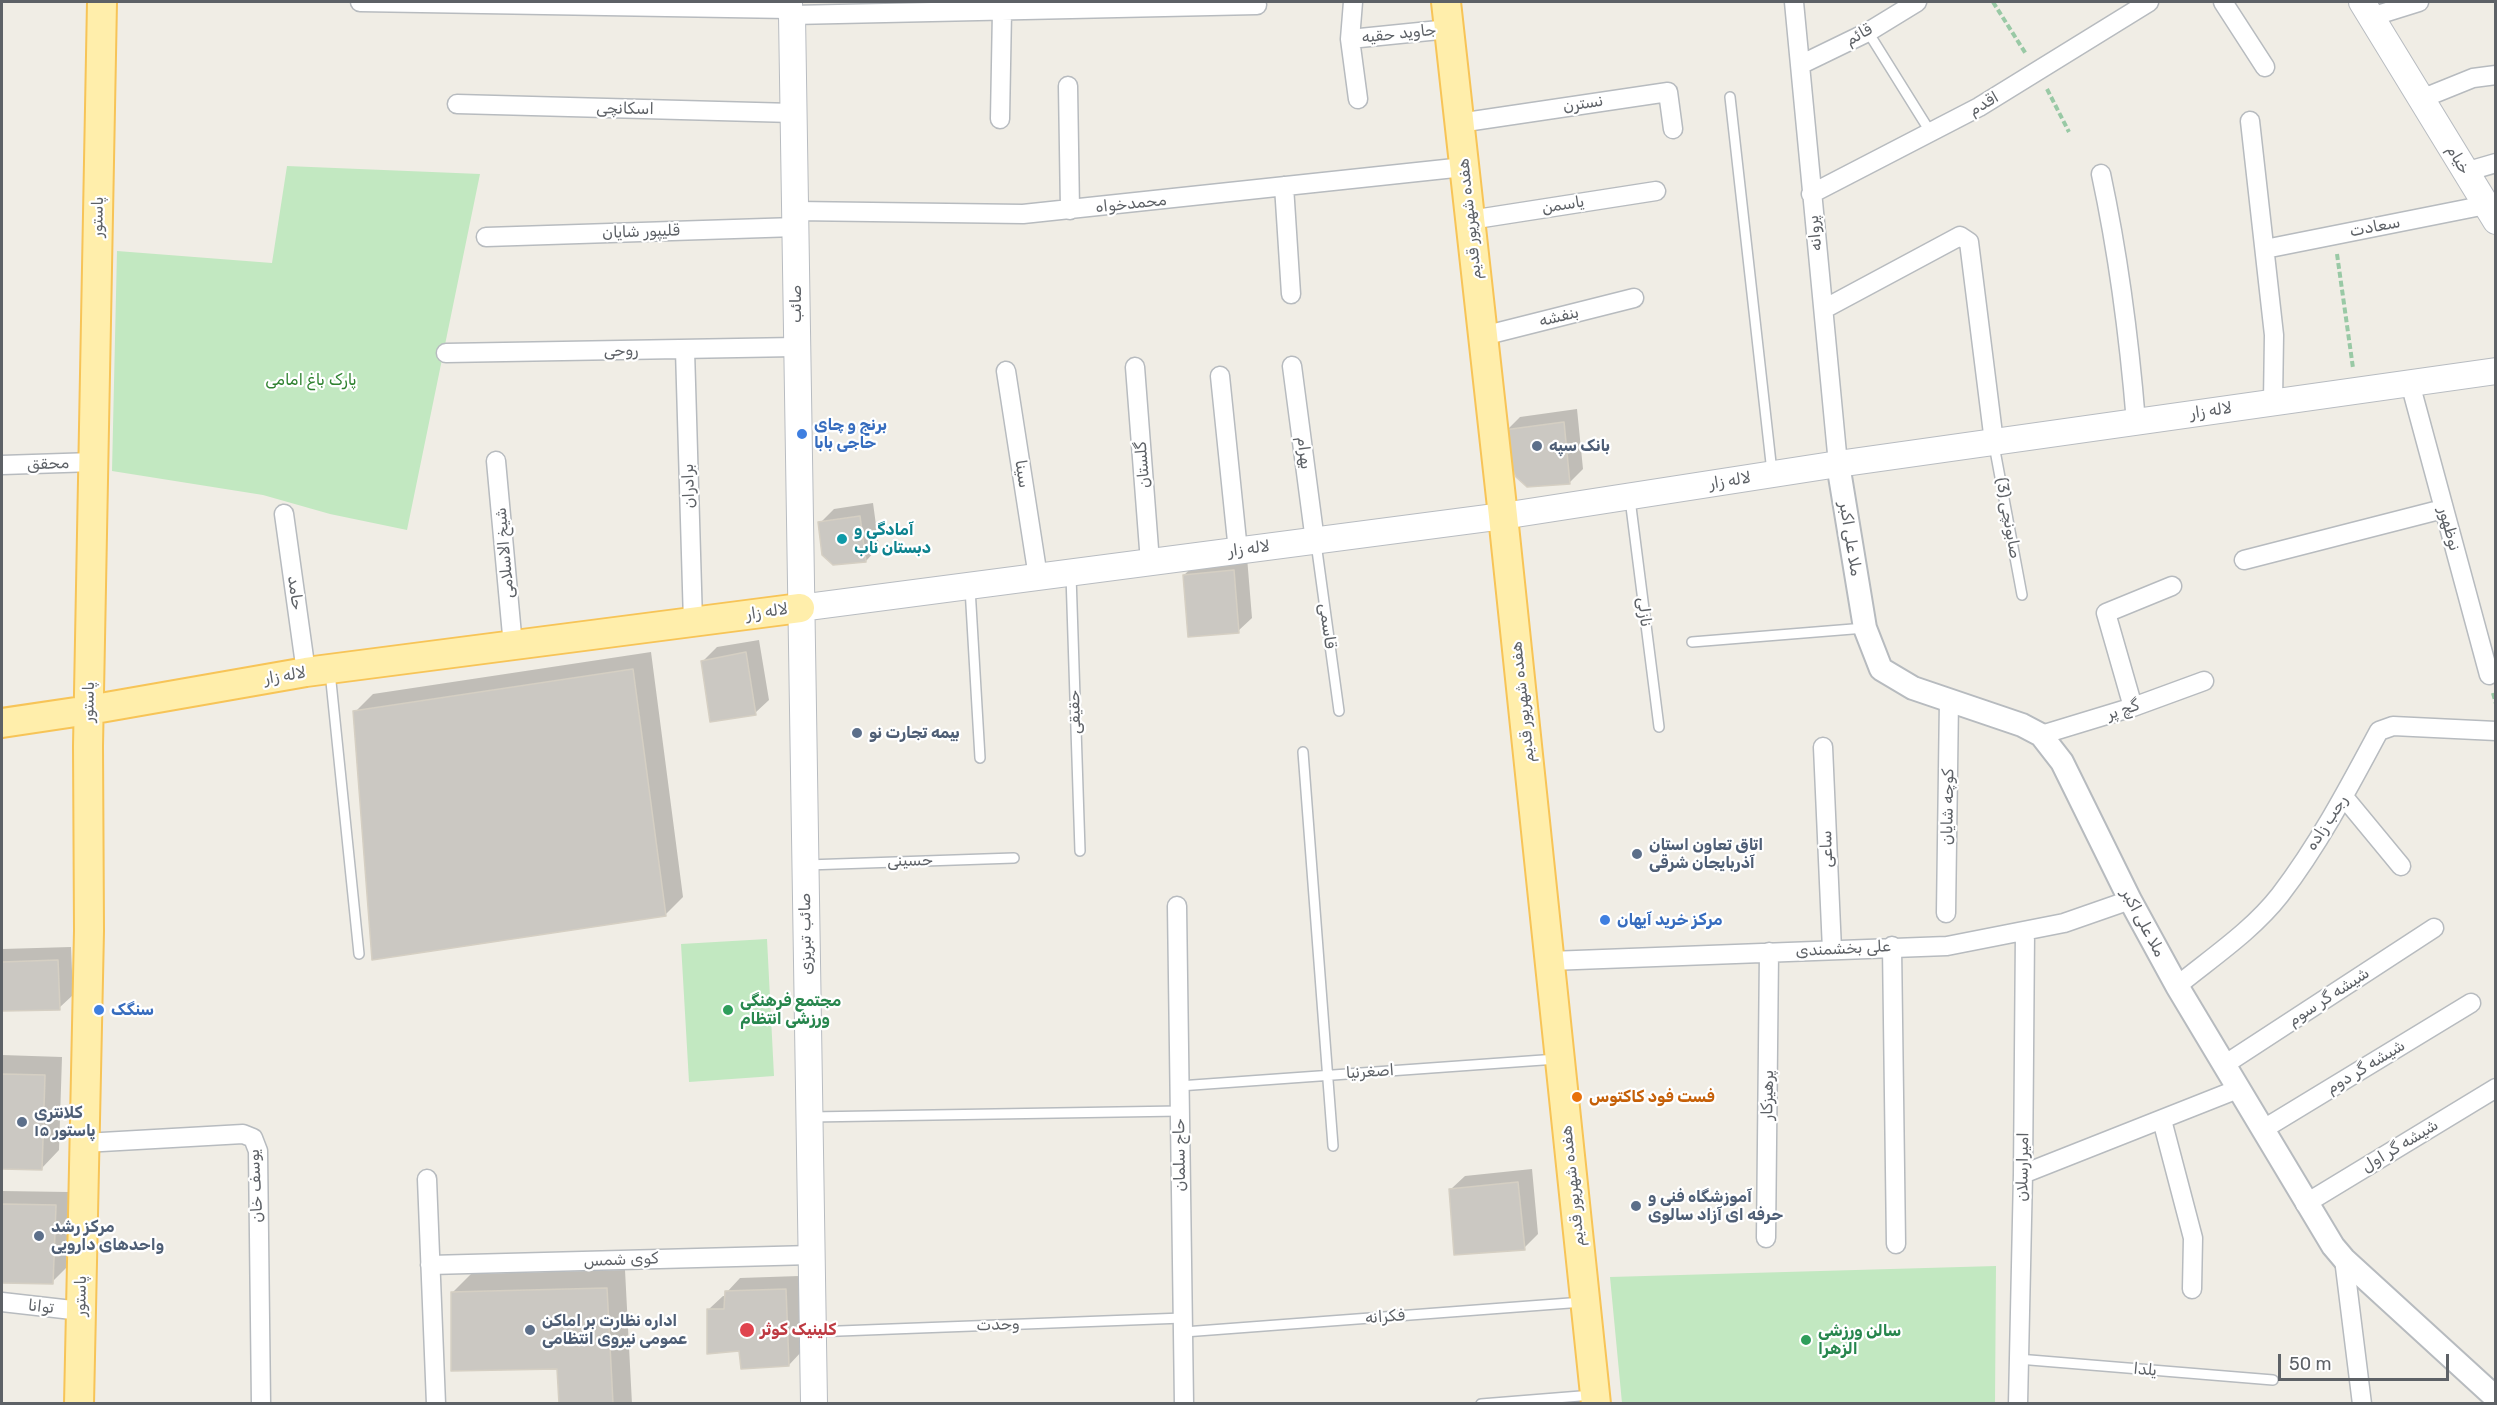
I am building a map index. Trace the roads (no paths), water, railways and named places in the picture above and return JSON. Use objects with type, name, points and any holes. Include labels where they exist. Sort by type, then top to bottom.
[{"type":"main road","name":"پاستور","points":[[79,1404],[89,931],[89,710],[102,2]]},
{"type":"main road","name":"هفده شهریور قدیم","points":[[1446,2],[1596,1399]]},
{"type":"main road","name":"صائب","points":[[790,9],[796,219],[800,608]]},
{"type":"main road","name":"خیام","points":[[2366,9],[2491,213]]},
{"type":"main road","name":"لاله زار","points":[[2,723],[318,671],[1503,516],[1838,464],[2496,371]]},
{"type":"main road","name":"صائب تبریزی","points":[[800,608],[814,1404]]},
{"type":"street","points":[[360,2],[1002,11],[1257,5]]},
{"type":"street","name":"جاوید حقیه","points":[[1353,2],[1350,39],[1449,29]]},
{"type":"street","name":"پروانه","points":[[1794,2],[1838,464]]},
{"type":"street","name":"قائم","points":[[1800,65],[1868,32],[1917,2]]},
{"type":"street","name":"اقدم","points":[[1811,194],[1931,133],[2038,72],[2149,2]]},
{"type":"street","points":[[2223,2],[2265,67]]},
{"type":"street","points":[[2366,9],[2419,2]]},
{"type":"street","points":[[1000,119],[1002,11]]},
{"type":"street","points":[[1350,39],[1358,99]]},
{"type":"street","points":[[2421,99],[2473,78],[2496,75]]},
{"type":"street","points":[[1068,86],[1070,210]]},
{"type":"street","name":"نسترن","points":[[1459,123],[1668,92],[1673,129]]},
{"type":"street","name":"اسکانچی","points":[[456,105],[793,113]]},
{"type":"street","points":[[2250,121],[2274,335],[2273,402]]},
{"type":"street","points":[[2465,172],[2496,163]]},
{"type":"street","name":"محمدخواه","points":[[796,219],[1023,214],[1464,167]]},
{"type":"street","points":[[2102,174],[2129,331],[2136,422]]},
{"type":"street","points":[[1284,186],[1291,294]]},
{"type":"street","name":"یاسمن","points":[[1470,220],[1656,191]]},
{"type":"street","name":"سعادت","points":[[2265,249],[2334,235],[2491,213]]},
{"type":"street","name":"قلیپور شایان","points":[[486,237],[796,219]]},
{"type":"street","points":[[1824,309],[1960,236],[1965,237],[1969,242],[1994,442]]},
{"type":"street","name":"بنفشه","points":[[1483,336],[1634,298]]},
{"type":"street","name":"روحی","points":[[446,353],[796,347]]},
{"type":"street","name":"برادران","points":[[685,350],[693,622]]},
{"type":"street","name":"بهرام","points":[[1292,366],[1315,540]]},
{"type":"street","name":"گلستان","points":[[1135,367],[1150,562]]},
{"type":"street","name":"سینا","points":[[1006,371],[1038,577]]},
{"type":"street","points":[[1220,376],[1238,551]]},
{"type":"street","name":"نوظهور","points":[[2410,383],[2489,675]]},
{"type":"street","name":"شیخ الاسلامی","points":[[496,461],[513,646]]},
{"type":"street","name":"محقق","points":[[2,465],[94,462]]},
{"type":"street","name":"ملا علی اکبر","points":[[1838,464],[1865,628],[1881,669],[1913,688],[2022,725],[2042,735],[2062,762],[2130,900],[2177,986],[2306,1204],[2344,1259],[2496,1398]]},
{"type":"street","points":[[2244,560],[2443,509]]},
{"type":"street","name":"حامد","points":[[284,514],[318,671]]},
{"type":"street","points":[[2133,707],[2106,613],[2172,586]]},
{"type":"street","name":"گچ پر","points":[[2042,735],[2133,707],[2204,681]]},
{"type":"street","name":"کوچه شایان","points":[[1946,913],[1949,700]]},
{"type":"street","name":"رجب زاده","points":[[2177,986],[2254,922],[2279,896],[2344,797],[2379,731],[2393,726],[2496,731]]},
{"type":"street","name":"ساعی","points":[[1823,747],[1832,950]]},
{"type":"street","points":[[2344,797],[2401,866]]},
{"type":"street","name":"علی بخشمندی","points":[[1550,961],[1892,946],[1947,946],[2064,923],[2130,900]]},
{"type":"street","name":"حاج سلمان","points":[[1177,906],[1184,1404]]},
{"type":"street","name":"شیشه گر سوم","points":[[2224,1065],[2434,928]]},
{"type":"street","name":"امیرارسلان","points":[[2018,1404],[2025,931]]},
{"type":"street","points":[[1892,946],[1896,1244]]},
{"type":"street","name":"پرهیزکار","points":[[1766,1238],[1769,952]]},
{"type":"street","name":"شیشه گر دوم","points":[[2262,1130],[2471,1004]]},
{"type":"street","name":"شیشه گر اول","points":[[2306,1204],[2496,1088]]},
{"type":"street","points":[[2023,1174],[2238,1089]]},
{"type":"street","points":[[2162,1120],[2193,1238],[2192,1289]]},
{"type":"street","name":"یوسف خان","points":[[84,1143],[243,1134],[253,1138],[258,1151],[261,1404]]},
{"type":"street","points":[[428,1179],[436,1404]]},
{"type":"street","name":"کوی شمس","points":[[430,1265],[812,1255]]},
{"type":"street","points":[[2344,1259],[2362,1404]]},
{"type":"street","name":"توانا","points":[[2,1302],[81,1311]]},
{"type":"lane","points":[[1868,32],[1931,133]]},
{"type":"lane","points":[[1730,97],[1772,474]]},
{"type":"lane","name":"صابونچی (3)","points":[[1994,442],[2022,595]]},
{"type":"lane","name":"نازلی","points":[[1629,497],[1659,727]]},
{"type":"lane","name":"قاسمی","points":[[1315,540],[1339,711]]},
{"type":"lane","name":"حقیقی","points":[[1071,572],[1080,851]]},
{"type":"lane","points":[[970,585],[980,758]]},
{"type":"lane","points":[[1692,642],[1865,628]]},
{"type":"lane","points":[[318,671],[359,954]]},
{"type":"lane","points":[[1303,752],[1333,1146]]},
{"type":"lane","name":"حسینی","points":[[805,865],[1014,858]]},
{"type":"lane","name":"اصغرنیا","points":[[1179,1086],[1560,1059]]},
{"type":"lane","points":[[809,1117],[1180,1112]]},
{"type":"lane","name":"فکرانه","points":[[1184,1325],[1585,1302]]},
{"type":"lane","name":"وحدت","points":[[813,1332],[1184,1325]]},
{"type":"lane","name":"یلدا","points":[[2018,1359],[2273,1380]]},
{"type":"lane","points":[[1481,1404],[1596,1399]]},
{"type":"place","name":"برنج و چای حاجی بابا","points":[[802,434]]},
{"type":"place","name":"بانک سپه","points":[[1537,446]]},
{"type":"place","name":"آمادگی و دبستان ناب","points":[[842,539]]},
{"type":"place","name":"بیمه تجارت نو","points":[[857,733]]},
{"type":"place","name":"اتاق تعاون استان آذربایجان شرقی","points":[[1637,854]]},
{"type":"place","name":"مرکز خرید آیهان","points":[[1605,920]]},
{"type":"place","name":"سنگک","points":[[99,1010]]},
{"type":"place","name":"مجتمع فرهنگی ورزشی انتظام","points":[[728,1010]]},
{"type":"place","name":"فست فود کاکتوس","points":[[1577,1097]]},
{"type":"place","name":"کلانتری ۱۵ پاستور","points":[[22,1122]]},
{"type":"place","name":"آموزشگاه فنی و حرفه ای آزاد سالوی","points":[[1636,1206]]},
{"type":"place","name":"مرکز رشد واحدهای دارویی","points":[[39,1236]]},
{"type":"place","name":"اداره نظارت بر اماکن عمومی نیروی انتظامی","points":[[530,1330]]},
{"type":"place","name":"کلینیک کوثر","points":[[747,1330]]},
{"type":"place","name":"سالن ورزشی الزهرا","points":[[1806,1340]]},
{"type":"park label","name":"پارک باغ امامی","points":[[311,380]]}]
